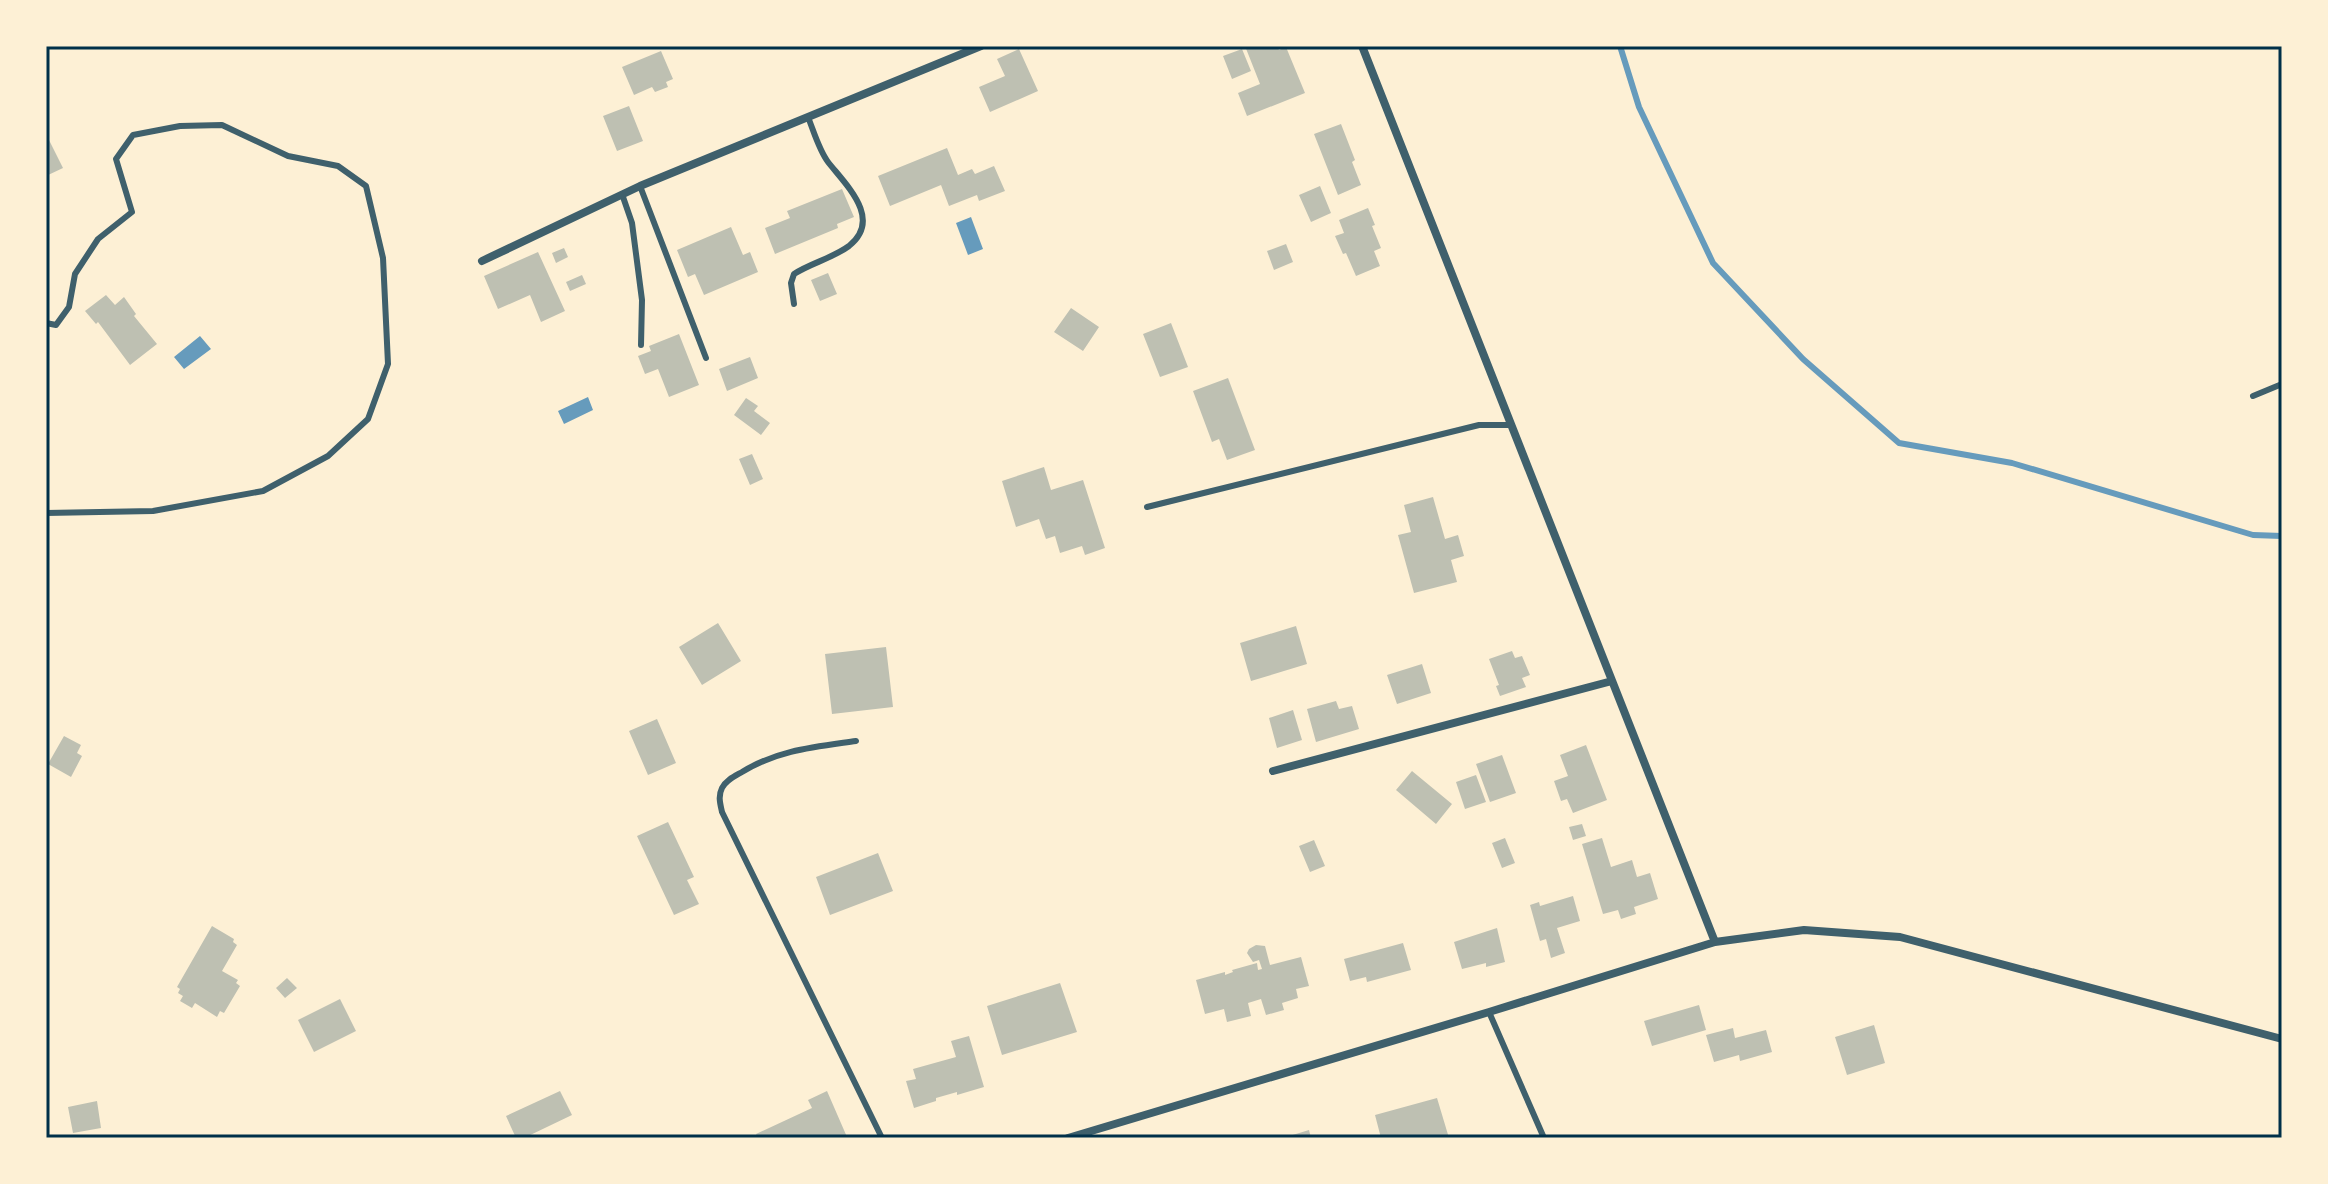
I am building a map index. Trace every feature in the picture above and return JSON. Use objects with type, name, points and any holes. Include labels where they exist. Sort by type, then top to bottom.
[{"type":"street","points":[[482,261],[640,186],[981,46]]},
{"type":"street","points":[[1362,46],[1715,942]]},
{"type":"street","points":[[1273,771],[1612,681]]},
{"type":"street","points":[[1068,1138],[1715,942],[1804,930],[1900,937],[2282,1039]]},
{"type":"lane","points":[[794,304],[791,283],[794,274],[852,244],[861,230],[863,217],[848,184],[827,161],[808,117]]},
{"type":"lane","points":[[46,323],[56,325],[69,307],[75,274],[98,239],[132,212],[116,159],[133,135],[180,126],[222,125],[288,156],[338,166],[366,186],[383,258],[388,364],[368,419],[328,456],[263,491],[153,511],[46,513]]},
{"type":"lane","points":[[640,186],[706,358]]},
{"type":"lane","points":[[622,194],[632,223],[642,300],[641,345]]},
{"type":"lane","points":[[2253,396],[2282,384]]},
{"type":"lane","points":[[1147,507],[1479,425],[1511,425]]},
{"type":"lane","points":[[856,741],[789,751],[762,760],[728,781],[721,789],[719,800],[882,1138]]},
{"type":"lane","points":[[1489,1012],[1544,1138]]},
{"type":"water","points":[[971,217],[983,249],[968,255],[956,223]]},
{"type":"water","points":[[200,336],[211,349],[184,369],[174,357]]},
{"type":"water","points":[[588,397],[593,410],[564,424],[558,411]]},
{"type":"building","points":[[1245,46],[1277,46],[1279,50],[1286,47],[1305,93],[1247,116],[1238,93],[1260,84]]},
{"type":"building","points":[[1019,49],[1038,91],[990,112],[979,87],[1005,76],[997,59]]},
{"type":"building","points":[[1242,49],[1251,71],[1232,79],[1223,56]]},
{"type":"building","points":[[661,51],[673,79],[666,82],[668,87],[655,92],[652,87],[634,95],[622,67]]},
{"type":"building","points":[[629,106],[643,141],[617,151],[603,116]]},
{"type":"building","points":[[1341,124],[1361,185],[1338,195],[1314,134]]},
{"type":"building","points":[[46,139],[63,168],[46,176]]},
{"type":"building","points":[[947,148],[958,175],[972,169],[975,174],[994,166],[1005,191],[979,201],[977,195],[949,206],[941,185],[890,206],[878,176]]},
{"type":"building","points":[[1320,186],[1331,213],[1311,222],[1299,195]]},
{"type":"building","points":[[842,189],[854,217],[837,224],[838,228],[775,254],[765,228],[790,218],[787,211]]},
{"type":"building","points":[[1368,208],[1381,248],[1374,251],[1380,266],[1356,276],[1335,236],[1344,233],[1339,220]]},
{"type":"building","points":[[731,227],[743,255],[750,252],[758,272],[704,295],[695,274],[688,277],[677,250]]},
{"type":"building","points":[[1286,244],[1293,262],[1274,270],[1267,251]]},
{"type":"building","points":[[564,248],[568,257],[556,263],[552,253]]},
{"type":"building","points":[[538,252],[565,311],[541,322],[530,295],[498,309],[484,276]]},
{"type":"building","points":[[828,273],[837,294],[820,301],[811,280]]},
{"type":"building","points":[[582,275],[586,284],[570,291],[566,282]]},
{"type":"building","points":[[106,295],[115,305],[124,297],[136,314],[134,316],[157,344],[130,365],[98,322],[96,324],[85,311]]},
{"type":"building","points":[[1071,308],[1099,327],[1083,351],[1054,332]]},
{"type":"building","points":[[1171,323],[1188,367],[1160,377],[1143,334]]},
{"type":"building","points":[[679,334],[699,385],[669,397],[658,369],[645,374],[638,356],[651,351],[649,346]]},
{"type":"building","points":[[750,357],[758,378],[727,391],[719,369]]},
{"type":"building","points":[[1228,378],[1255,450],[1227,460],[1219,439],[1212,442],[1193,391]]},
{"type":"building","points":[[746,398],[758,406],[754,411],[770,423],[761,435],[734,415]]},
{"type":"building","points":[[752,454],[763,479],[750,485],[739,459]]},
{"type":"building","points":[[1044,467],[1051,490],[1083,480],[1105,548],[1085,555],[1082,546],[1060,553],[1055,536],[1046,539],[1039,519],[1016,527],[1002,481]]},
{"type":"building","points":[[1433,497],[1445,539],[1458,535],[1464,556],[1451,560],[1457,582],[1414,593],[1398,535],[1411,532],[1404,505]]},
{"type":"building","points":[[718,623],[741,661],[702,685],[679,647]]},
{"type":"building","points":[[1296,626],[1307,664],[1251,681],[1240,643]]},
{"type":"building","points":[[886,647],[893,707],[832,714],[825,654]]},
{"type":"building","points":[[1512,651],[1515,658],[1522,656],[1530,675],[1522,678],[1526,687],[1500,696],[1489,659]]},
{"type":"building","points":[[1422,664],[1431,693],[1397,704],[1387,675]]},
{"type":"building","points":[[1336,701],[1339,709],[1352,706],[1359,729],[1316,742],[1307,709]]},
{"type":"building","points":[[1293,710],[1302,740],[1277,748],[1269,718]]},
{"type":"building","points":[[657,719],[676,763],[648,775],[629,731]]},
{"type":"building","points":[[64,736],[81,745],[77,753],[82,756],[71,777],[48,764]]},
{"type":"building","points":[[1586,745],[1607,800],[1573,813],[1567,799],[1561,801],[1554,781],[1568,776],[1560,755]]},
{"type":"building","points":[[1502,755],[1516,793],[1490,802],[1476,764]]},
{"type":"building","points":[[1412,771],[1452,804],[1436,824],[1396,790]]},
{"type":"building","points":[[1476,775],[1486,802],[1465,809],[1456,782]]},
{"type":"building","points":[[668,822],[694,877],[687,880],[699,904],[674,915],[637,836]]},
{"type":"building","points":[[1582,824],[1586,836],[1573,840],[1569,827]]},
{"type":"building","points":[[1505,838],[1515,863],[1502,868],[1492,843]]},
{"type":"building","points":[[1602,838],[1611,867],[1632,860],[1637,877],[1650,873],[1658,899],[1634,907],[1636,914],[1621,919],[1618,910],[1603,914],[1582,844]]},
{"type":"building","points":[[1314,840],[1325,866],[1310,872],[1299,846]]},
{"type":"building","points":[[878,853],[893,891],[830,915],[816,877]]},
{"type":"building","points":[[1573,896],[1580,921],[1557,928],[1565,953],[1551,958],[1546,939],[1540,941],[1530,905],[1539,902],[1540,906]]},
{"type":"building","points":[[212,926],[234,939],[237,945],[222,971],[238,980],[236,983],[240,986],[224,1013],[220,1011],[217,1017],[195,1003],[192,1008],[180,1001],[183,996],[178,993],[180,989],[177,987]]},
{"type":"building","points":[[1497,928],[1505,962],[1462,969],[1454,942]]},
{"type":"building","points":[[1403,943],[1411,970],[1367,982],[1366,977],[1350,981],[1344,959]]},
{"type":"building","points":[[1256,945],[1265,946],[1270,965],[1301,957],[1309,986],[1296,989],[1298,998],[1282,1003],[1284,1010],[1266,1015],[1261,999],[1248,1003],[1251,1016],[1227,1022],[1224,1009],[1205,1014],[1196,980],[1225,972],[1225,975],[1257,963],[1258,970],[1262,969],[1259,960],[1253,962],[1247,953]]},
{"type":"building","points":[[287,978],[297,988],[285,998],[276,988]]},
{"type":"building","points":[[1060,983],[1077,1032],[1002,1055],[987,1006]]},
{"type":"building","points":[[340,999],[356,1031],[314,1052],[298,1020]]},
{"type":"building","points":[[1699,1005],[1706,1030],[1652,1046],[1644,1021]]},
{"type":"building","points":[[1874,1025],[1885,1063],[1847,1075],[1835,1037]]},
{"type":"building","points":[[1733,1028],[1735,1038],[1766,1030],[1772,1052],[1740,1061],[1739,1055],[1714,1062],[1706,1035]]},
{"type":"building","points":[[969,1036],[984,1087],[936,1098],[936,1101],[914,1108],[906,1081],[916,1079],[913,1069],[956,1057],[951,1041]]},
{"type":"building","points":[[560,1091],[572,1115],[524,1138],[516,1138],[506,1116]]},
{"type":"building","points":[[827,1091],[847,1137],[758,1138],[756,1134],[812,1108],[808,1100]]},
{"type":"building","points":[[1437,1098],[1449,1138],[1381,1138],[1375,1115]]},
{"type":"building","points":[[97,1101],[101,1128],[73,1133],[68,1107]]},
{"type":"building","points":[[1309,1130],[1311,1138],[1286,1138],[1286,1137]]},
{"type":"waterway","points":[[1620,46],[1639,107],[1713,263],[1803,359],[1899,443],[2012,463],[2253,535],[2282,536]]}]
